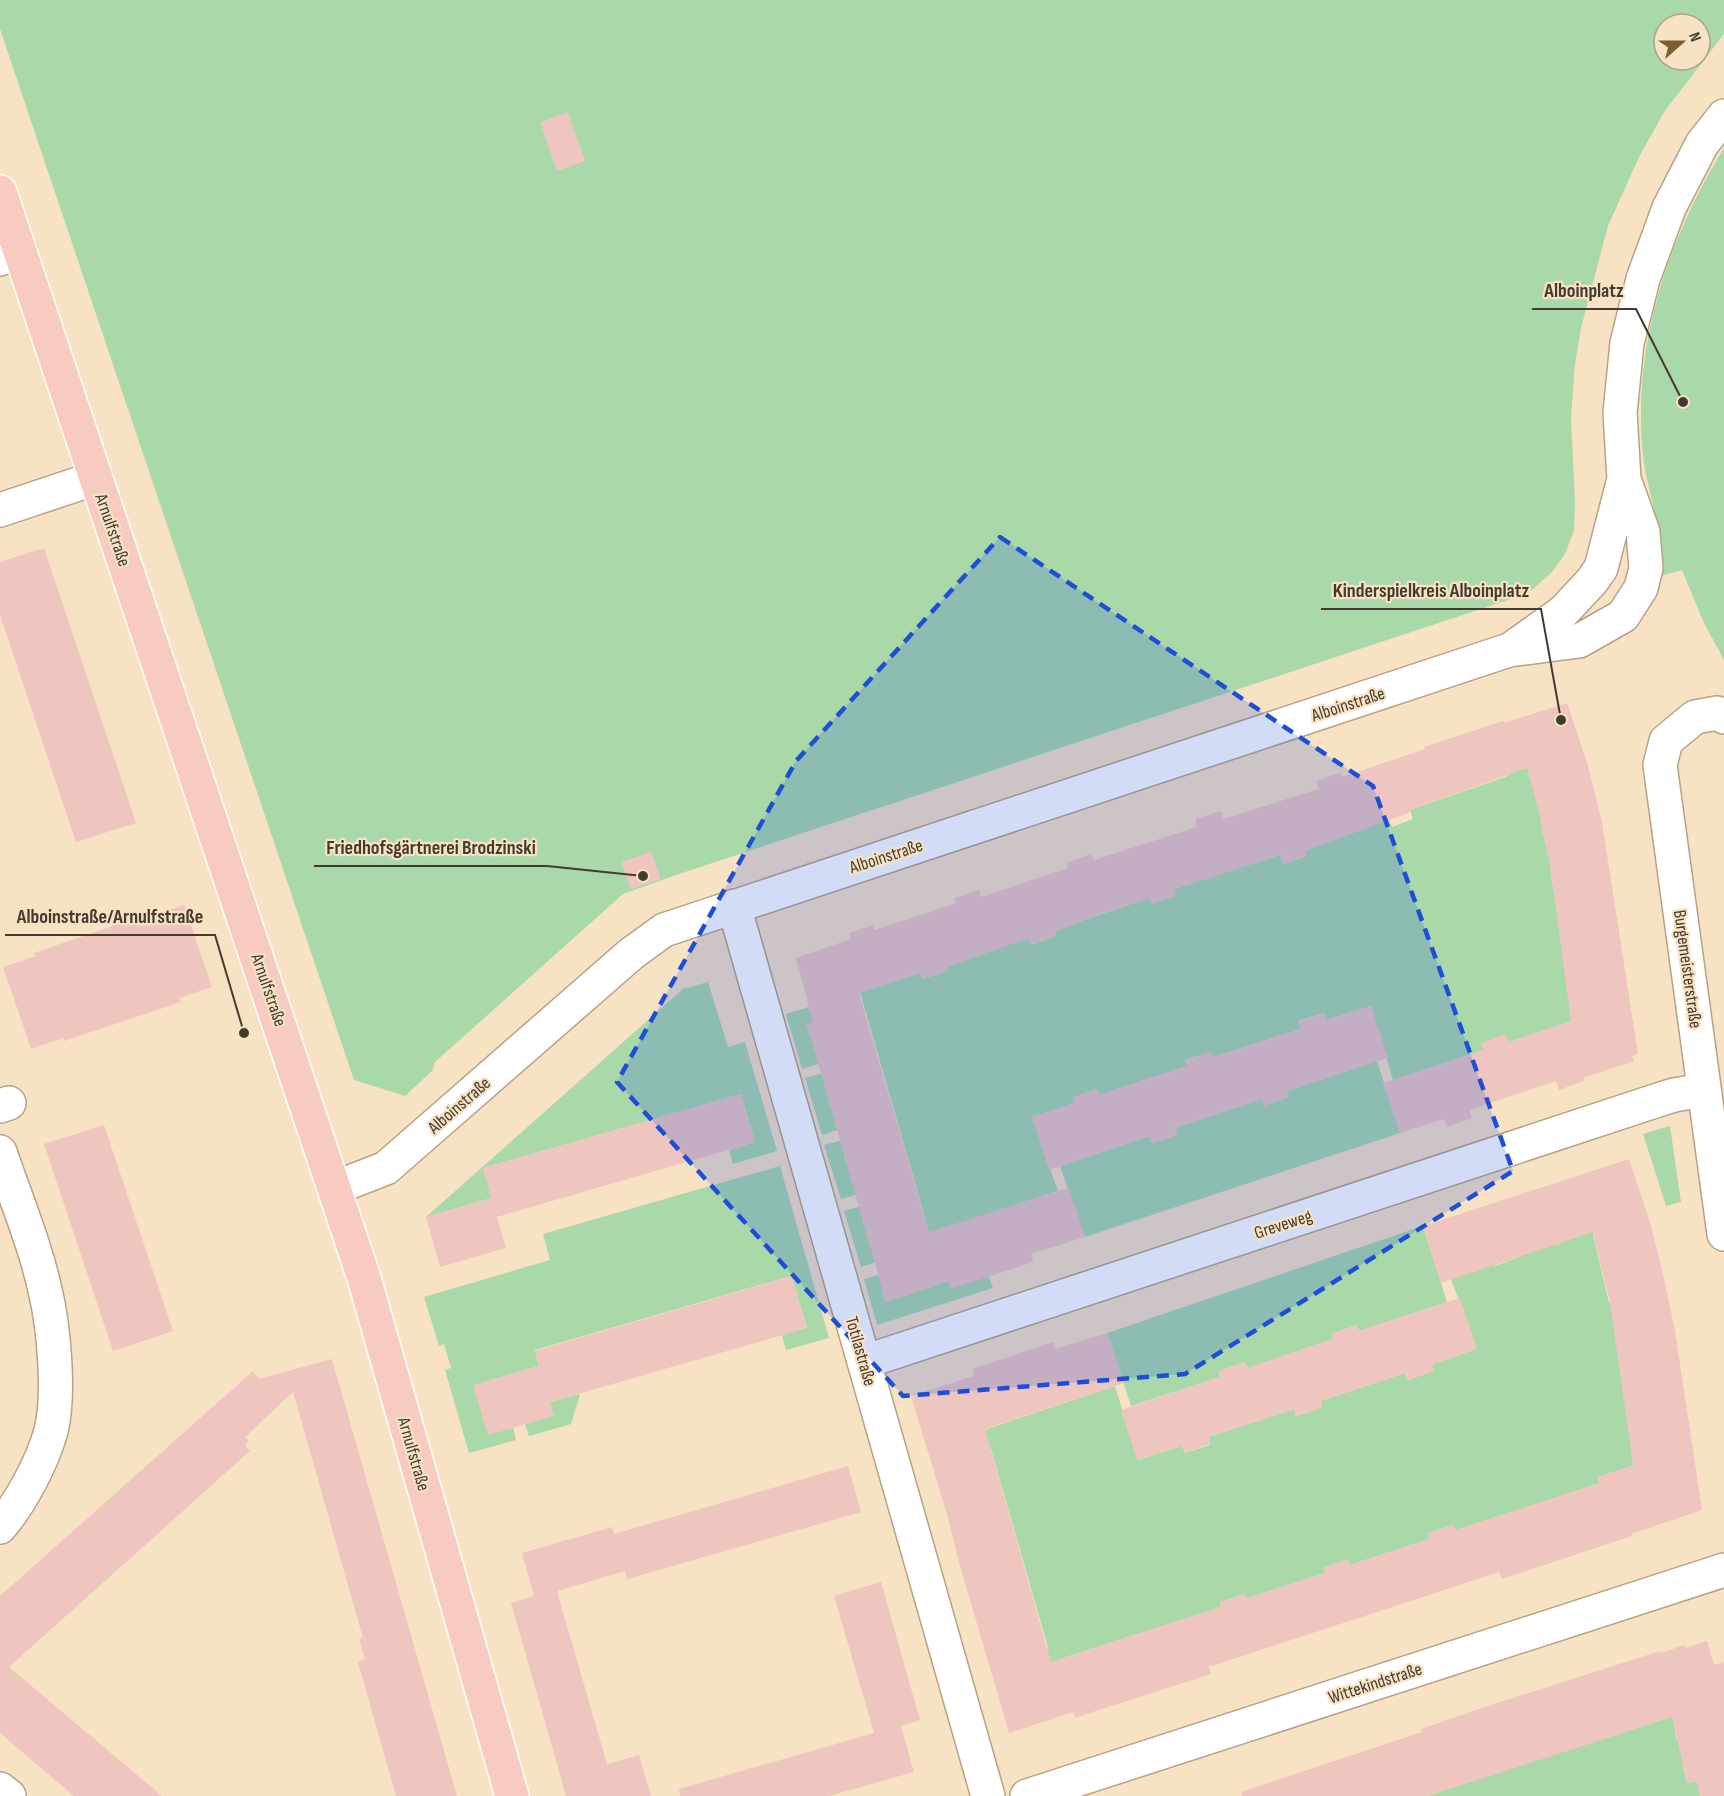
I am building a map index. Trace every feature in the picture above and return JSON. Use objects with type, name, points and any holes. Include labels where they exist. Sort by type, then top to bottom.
[{"type":"main road","name":"Arnulfstraße","points":[[0,192],[10,255],[96,478],[364,1278],[512,1796]]},
{"type":"street","points":[[1509,650],[1579,641],[1623,616],[1641,588],[1646,568],[1643,532],[1624,479],[1620,413],[1627,343],[1643,279],[1670,208],[1702,144],[1724,116]]},
{"type":"street","points":[[0,510],[96,478]]},
{"type":"street","points":[[1509,650],[1563,612],[1601,568],[1624,479]]},
{"type":"street","name":"Alboinstraße","points":[[334,1188],[386,1168],[631,954],[664,930],[1509,650]]},
{"type":"street","name":"Burgemeisterstraße","points":[[1710,717],[1666,741],[1660,765],[1724,1234]]},
{"type":"street","name":"Totilastraße","points":[[734,906],[988,1796]]},
{"type":"street","name":"Greveweg","points":[[864,1362],[1652,1102],[1674,1095],[1704,1090]]},
{"type":"street","points":[[0,1152],[45,1290],[52,1327],[55,1365],[51,1430],[30,1482],[0,1527]]},
{"type":"street","name":"Wittekindstraße","points":[[1027,1796],[1724,1570]]},
{"type":"street","points":[[0,1789],[9,1796]]},
{"type":"highlighted area","points":[[1000,537],[1373,786],[1513,1171],[1185,1374],[903,1396],[617,1082],[796,761]]},
{"type":"green space","points":[[0,0],[1724,0],[1724,34],[1712,50],[1712,12],[1652,12],[1652,72],[1695,72],[1664,112],[1639,157],[1608,226],[1581,328],[1575,364],[1571,418],[1574,531],[1565,554],[1552,572],[1533,589],[1514,598],[623,894],[435,1062],[432,1071],[405,1096],[354,1080],[0,29]]},
{"type":"green space","points":[[1724,148],[1724,660],[1704,623],[1682,570],[1660,576],[1661,547],[1645,470],[1641,414],[1643,374],[1649,334],[1670,257],[1704,183]]},
{"type":"green space","points":[[1532,761],[1543,798],[1541,822],[1546,847],[1553,847],[1551,874],[1576,1008],[1570,1023],[1508,1042],[1505,1035],[1482,1043],[1484,1050],[1393,1080],[1371,1006],[1326,1020],[1324,1013],[1298,1021],[1301,1029],[1213,1057],[1211,1052],[1185,1060],[1187,1066],[1099,1095],[1097,1089],[1074,1097],[1075,1103],[1032,1117],[1058,1191],[932,1234],[925,1230],[925,1217],[860,992],[920,973],[923,979],[947,971],[946,964],[1029,938],[1031,945],[1056,936],[1055,930],[1149,898],[1152,903],[1176,896],[1174,889],[1280,855],[1283,864],[1306,856],[1305,850],[1389,819],[1392,827],[1413,819],[1410,810],[1508,776],[1507,771]]},
{"type":"green space","points":[[708,982],[728,1047],[745,1042],[777,1151],[733,1164],[729,1150],[755,1142],[741,1094],[483,1168],[492,1198],[426,1217],[683,989]]},
{"type":"green space","points":[[809,1007],[814,1022],[807,1025],[814,1044],[825,1062],[802,1069],[786,1014]]},
{"type":"green space","points":[[1377,1061],[1400,1133],[1085,1237],[1060,1166],[1149,1136],[1152,1143],[1177,1135],[1175,1128],[1262,1099],[1265,1105],[1289,1097],[1287,1091]]},
{"type":"green space","points":[[828,1072],[829,1102],[843,1128],[822,1135],[805,1078]]},
{"type":"green space","points":[[1670,1126],[1681,1202],[1666,1206],[1643,1134]]},
{"type":"green space","points":[[846,1139],[850,1153],[844,1156],[852,1181],[861,1193],[841,1199],[824,1145]]},
{"type":"green space","points":[[780,1166],[829,1338],[786,1350],[782,1335],[807,1327],[791,1276],[535,1350],[539,1366],[474,1385],[488,1434],[513,1428],[516,1440],[469,1453],[445,1370],[451,1368],[444,1344],[439,1346],[424,1297],[550,1260],[543,1234]]},
{"type":"green space","points":[[865,1205],[869,1219],[863,1221],[870,1246],[876,1245],[880,1261],[861,1267],[844,1211]]},
{"type":"green space","points":[[1596,1214],[1593,1234],[1609,1303],[1616,1302],[1640,1469],[1597,1477],[1600,1483],[1456,1530],[1453,1525],[1428,1533],[1429,1539],[1350,1565],[1348,1560],[1324,1568],[1325,1573],[1246,1599],[1244,1594],[1220,1602],[1221,1607],[1066,1657],[1056,1663],[1049,1661],[1045,1649],[1048,1647],[991,1449],[987,1450],[983,1433],[987,1429],[1115,1386],[1138,1460],[1182,1446],[1185,1453],[1210,1445],[1209,1437],[1294,1409],[1296,1416],[1322,1408],[1320,1401],[1405,1373],[1408,1380],[1433,1371],[1432,1364],[1477,1349],[1449,1274],[1492,1259],[1495,1266],[1519,1257],[1517,1250],[1553,1238],[1556,1245],[1568,1240]]},
{"type":"green space","points":[[1423,1226],[1447,1302],[1359,1331],[1357,1325],[1331,1334],[1333,1339],[1248,1368],[1245,1362],[1219,1371],[1220,1377],[1131,1406],[1107,1333]]},
{"type":"green space","points":[[986,1269],[993,1288],[877,1325],[864,1279],[884,1273],[888,1288],[882,1290],[886,1302],[949,1281],[951,1288]]},
{"type":"green space","points":[[580,1394],[571,1424],[529,1436],[525,1424],[550,1402]]},
{"type":"green space","points":[[1679,1704],[1684,1728],[1675,1731],[1676,1739],[1686,1737],[1692,1764],[1683,1767],[1687,1783],[1697,1781],[1700,1796],[1425,1796]]},
{"type":"building","points":[[568,112],[585,161],[557,171],[540,122]]},
{"type":"building","points":[[44,548],[136,823],[76,842],[0,615],[0,562]]},
{"type":"building","points":[[1567,703],[1588,766],[1602,822],[1638,1054],[1632,1056],[1634,1061],[1583,1078],[1584,1081],[1559,1090],[1556,1081],[1469,1110],[1472,1118],[1447,1127],[1444,1119],[1400,1133],[1383,1083],[1484,1050],[1481,1043],[1506,1034],[1508,1042],[1571,1021],[1550,865],[1527,768],[1305,851],[1307,855],[1283,864],[1280,855],[1174,889],[1176,896],[1152,904],[1149,898],[1097,915],[1055,932],[1056,936],[1030,945],[1029,938],[947,967],[948,971],[922,979],[920,973],[859,993],[929,1232],[1069,1188],[1085,1237],[1031,1254],[1033,1262],[951,1289],[949,1281],[886,1302],[807,1024],[813,1022],[796,958],[851,939],[849,933],[873,925],[874,930],[956,903],[954,898],[979,890],[981,897],[1068,868],[1066,863],[1091,854],[1094,860],[1197,827],[1195,819],[1221,811],[1223,819],[1319,789],[1316,781],[1340,773],[1342,777],[1503,721],[1504,723]]},
{"type":"building","points":[[651,852],[661,879],[631,889],[621,862]]},
{"type":"building","points":[[184,905],[212,987],[179,998],[181,1002],[64,1041],[63,1038],[31,1049],[3,967],[36,956],[34,953],[92,933],[151,913],[152,916]]},
{"type":"building","points":[[1371,1006],[1388,1058],[1287,1091],[1289,1097],[1264,1106],[1262,1099],[1175,1128],[1177,1135],[1152,1143],[1149,1136],[1049,1170],[1032,1117],[1075,1103],[1073,1097],[1098,1089],[1099,1095],[1187,1066],[1185,1061],[1211,1052],[1213,1057],[1301,1029],[1298,1022],[1324,1013],[1326,1020]]},
{"type":"building","points":[[741,1094],[755,1142],[497,1217],[506,1248],[440,1267],[426,1217],[491,1198],[483,1168]]},
{"type":"building","points":[[104,1125],[173,1331],[113,1351],[44,1144]]},
{"type":"building","points":[[1629,1159],[1650,1222],[1664,1278],[1675,1331],[1702,1510],[1502,1579],[1499,1572],[1209,1667],[1211,1674],[1075,1718],[1073,1712],[1009,1733],[911,1396],[974,1376],[972,1369],[1053,1342],[1055,1349],[1107,1333],[1124,1383],[985,1429],[1051,1662],[1221,1607],[1220,1602],[1244,1594],[1246,1598],[1325,1573],[1323,1568],[1348,1559],[1350,1565],[1429,1539],[1427,1533],[1453,1525],[1456,1530],[1600,1483],[1597,1477],[1633,1465],[1610,1303],[1593,1232],[1441,1283],[1423,1226]]},
{"type":"building","points":[[792,1276],[807,1328],[550,1402],[554,1416],[488,1435],[473,1385],[539,1366],[535,1351]]},
{"type":"building","points":[[1460,1298],[1477,1349],[1432,1364],[1434,1371],[1408,1380],[1406,1373],[1320,1401],[1322,1408],[1296,1416],[1294,1409],[1209,1437],[1210,1444],[1185,1453],[1182,1446],[1137,1460],[1121,1410],[1220,1377],[1218,1371],[1246,1362],[1248,1368],[1333,1339],[1331,1334],[1357,1325],[1359,1331]]},
{"type":"building","points":[[332,1359],[457,1796],[396,1796],[358,1662],[365,1659],[359,1639],[363,1638],[293,1392],[245,1437],[249,1441],[245,1445],[250,1451],[9,1667],[162,1796],[74,1796],[0,1733],[0,1596],[253,1371],[259,1379]]},
{"type":"building","points":[[848,1466],[861,1512],[627,1579],[625,1571],[557,1591],[607,1764],[639,1755],[651,1796],[566,1796],[511,1603],[534,1596],[522,1553],[612,1527],[614,1534]]},
{"type":"building","points":[[881,1582],[920,1720],[901,1726],[914,1772],[829,1796],[680,1796],[679,1789],[874,1733],[834,1596]]},
{"type":"building","points":[[1707,1641],[1714,1665],[1724,1662],[1724,1796],[1700,1796],[1697,1781],[1687,1783],[1672,1717],[1428,1796],[1242,1796],[1241,1792],[1422,1732],[1421,1729],[1488,1706],[1660,1651],[1661,1653],[1684,1645],[1685,1648]]},
{"type":"place","name":"Alboinplatz","points":[[1683,402]]},
{"type":"place","name":"Kinderspielkreis Alboinplatz","points":[[1561,720]]},
{"type":"place","name":"Friedhofsgärtnerei Brodzinski","points":[[643,876]]},
{"type":"place","name":"Alboinstraße/Arnulfstraße","points":[[244,1033]]}]
